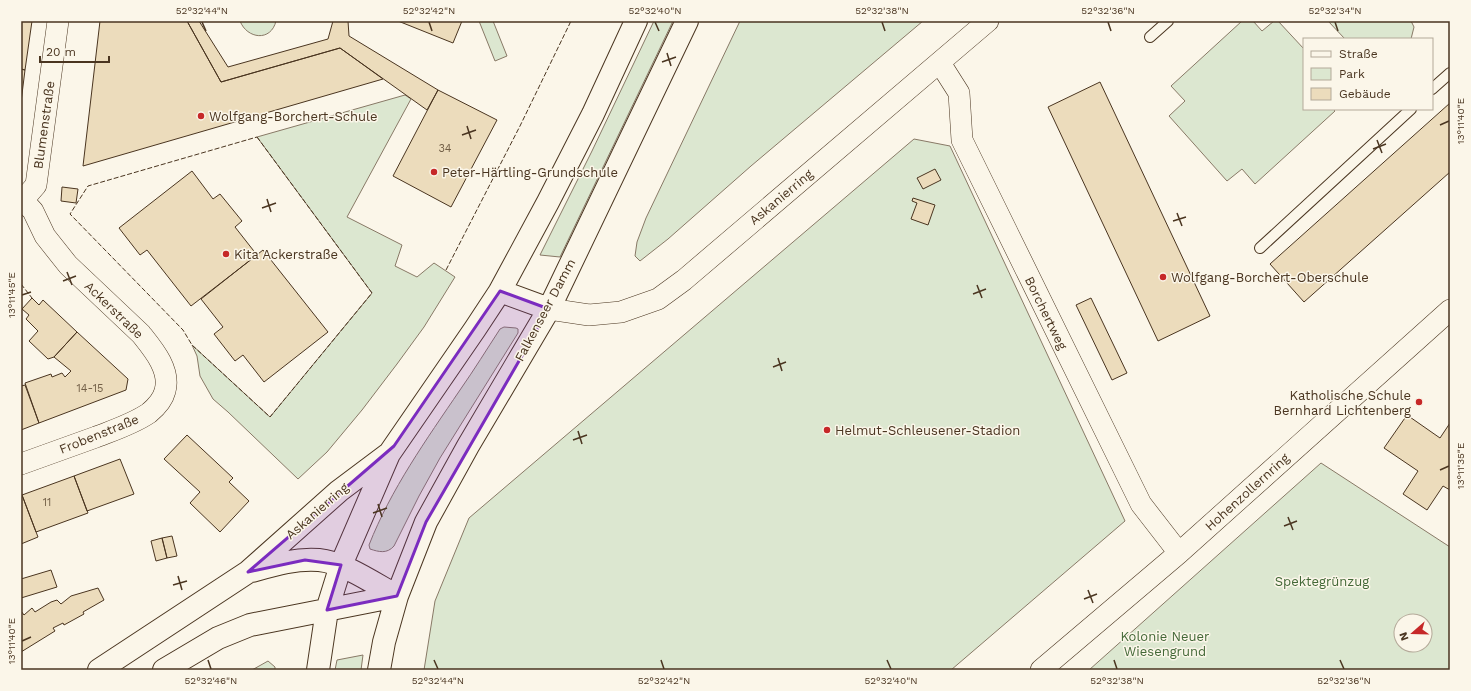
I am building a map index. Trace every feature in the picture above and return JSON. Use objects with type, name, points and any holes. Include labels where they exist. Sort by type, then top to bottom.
[{"type":"main road","points":[[318,670],[327,610],[341,565],[389,454],[500,291],[569,161],[636,21]]},
{"type":"main road","name":"Falkenseer Damm","points":[[379,670],[384,642],[397,596],[426,522],[468,446],[549,309],[687,21]]},
{"type":"main road","points":[[500,291],[549,309]]},
{"type":"main road","name":"Askanierring","points":[[99,670],[248,572],[339,491],[389,454]]},
{"type":"main road","name":"Askanierring","points":[[248,572],[279,564],[305,560],[320,560],[341,565],[397,596]]},
{"type":"main road","points":[[164,670],[218,638],[250,624],[397,596]]},
{"type":"street","name":"Blumenstraße","points":[[22,199],[36,185],[58,21]]},
{"type":"street","name":"Askanierring","points":[[549,309],[589,315],[621,312],[658,299],[690,274],[988,21]]},
{"type":"street","name":"Borchertweg","points":[[940,63],[960,93],[962,140],[965,147],[1140,504],[1179,553]]},
{"type":"street","name":"Ackerstraße","points":[[22,199],[33,211],[44,236],[68,265],[141,334],[149,344],[163,366],[166,379],[166,390]]},
{"type":"street","name":"Hohenzollernring","points":[[1041,670],[1179,553],[1450,310]]},
{"type":"street","name":"Frobenstraße","points":[[21,464],[131,423],[150,412],[162,399],[166,390]]},
{"type":"lane","points":[[1150,37],[1168,21]]},
{"type":"lane","points":[[1433,88],[1450,73]]},
{"type":"lane","points":[[1260,248],[1410,110]]},
{"type":"highlighted area","points":[[500,291],[549,309],[426,522],[397,596],[327,610],[341,565],[305,560],[248,572],[394,446]]},
{"type":"green space","points":[[240,21],[276,21],[273,28],[269,32],[259,36],[248,32]]},
{"type":"green space","points":[[479,21],[493,21],[507,56],[495,61]]},
{"type":"green space","points":[[654,21],[673,21],[560,257],[540,255],[592,151]]},
{"type":"green space","points":[[740,21],[923,21],[751,166],[668,239],[640,261],[635,256],[637,242],[646,218]]},
{"type":"green space","points":[[1242,21],[1253,21],[1262,31],[1274,21],[1278,21],[1303,48],[1303,110],[1335,111],[1255,184],[1242,169],[1227,181],[1169,116],[1185,101],[1171,86]]},
{"type":"green space","points":[[1328,21],[1411,21],[1414,27],[1411,38],[1344,38]]},
{"type":"green space","points":[[405,95],[411,99],[347,217],[402,245],[395,266],[417,277],[434,263],[455,277],[424,327],[362,410],[327,452],[298,479],[213,399],[200,376],[197,356],[192,345],[270,417],[372,293],[257,137]]},
{"type":"green space","name":"Helmut-Schleusener-Stadion","points":[[914,139],[950,146],[1125,521],[951,670],[424,670],[435,601],[469,518]]},
{"type":"green space","points":[[504,327],[516,328],[518,329],[518,333],[440,458],[394,546],[383,552],[370,549],[369,545],[378,524],[410,465],[500,329]]},
{"type":"green space","name":"Spektegrünzug","points":[[1321,463],[1450,547],[1450,670],[1089,670]]},
{"type":"green space","points":[[363,655],[361,670],[335,670],[337,660]]},
{"type":"green space","points":[[268,661],[275,667],[275,670],[252,670]]},
{"type":"building","points":[[21,21],[32,21],[25,70],[21,69]]},
{"type":"building","points":[[100,21],[187,21],[221,82],[340,48],[383,79],[83,166]]},
{"type":"building","points":[[187,21],[199,21],[228,67],[328,39],[333,21],[348,21],[349,36],[438,90],[427,110],[340,48],[221,82]]},
{"type":"building","points":[[398,21],[462,21],[453,43]]},
{"type":"building","points":[[21,69],[25,70],[21,102]]},
{"type":"building","points":[[1100,82],[1210,316],[1158,341],[1048,107]]},
{"type":"building","points":[[438,90],[497,120],[451,207],[393,176]]},
{"type":"building","points":[[1450,103],[1450,172],[1304,302],[1270,264]]},
{"type":"building","points":[[935,169],[941,180],[923,189],[917,178]]},
{"type":"building","points":[[192,171],[213,199],[220,194],[242,221],[235,227],[257,255],[191,306],[147,250],[140,255],[119,228]]},
{"type":"building","points":[[62,187],[78,189],[76,203],[61,201]]},
{"type":"building","points":[[913,198],[935,205],[928,225],[911,219],[917,203],[912,201]]},
{"type":"building","points":[[263,250],[328,332],[264,382],[243,355],[235,361],[214,334],[223,327],[201,299]]},
{"type":"building","points":[[32,298],[39,305],[43,300],[77,332],[54,357],[48,359],[29,341],[38,331],[26,319],[29,315],[22,309]]},
{"type":"building","points":[[1091,298],[1127,373],[1112,380],[1076,305]]},
{"type":"building","points":[[77,332],[128,379],[126,390],[39,423],[25,383],[51,374],[52,377],[62,373],[65,377],[71,371],[54,357]]},
{"type":"building","points":[[25,385],[39,423],[21,430],[21,386]]},
{"type":"building","points":[[1407,415],[1440,438],[1450,423],[1450,490],[1443,486],[1427,510],[1403,494],[1418,471],[1384,448]]},
{"type":"building","points":[[187,435],[233,478],[229,482],[249,501],[220,532],[190,503],[200,492],[164,459]]},
{"type":"building","points":[[120,459],[134,494],[87,511],[74,476]]},
{"type":"building","points":[[74,476],[88,513],[36,532],[22,495]]},
{"type":"building","points":[[22,495],[38,537],[21,544],[21,496]]},
{"type":"building","points":[[172,536],[177,556],[167,558],[162,538]]},
{"type":"building","points":[[162,538],[167,558],[156,561],[151,541]]},
{"type":"building","points":[[51,570],[57,587],[21,598],[21,579]]},
{"type":"building","points":[[98,588],[104,600],[83,612],[84,614],[64,625],[63,623],[53,628],[55,631],[21,652],[21,611],[24,615],[32,608],[35,612],[51,602],[57,600],[61,604],[71,596]]},
{"type":"fence","points":[[446,270],[520,126],[571,21]]},
{"type":"fence","points":[[257,137],[372,293],[270,417],[192,345],[183,330],[70,214],[88,186],[257,137]]},
{"type":"fence","points":[[21,284],[32,298]]},
{"type":"place","name":"Wolfgang-Borchert-Schule","points":[[201,116]]},
{"type":"place","name":"Peter-Härtling-Grundschule","points":[[434,172]]},
{"type":"place","name":"Kita Ackerstraße","points":[[226,254]]},
{"type":"place","name":"Wolfgang-Borchert-Oberschule","points":[[1163,277]]},
{"type":"place","name":"Katholische Schule Bernhard Lichtenberg","points":[[1419,402]]},
{"type":"place","name":"Helmut-Schleusener-Stadion","points":[[827,430]]},
{"type":"park label","name":"Kolonie Neuer Wiesengrund","points":[[1165,644]]}]
